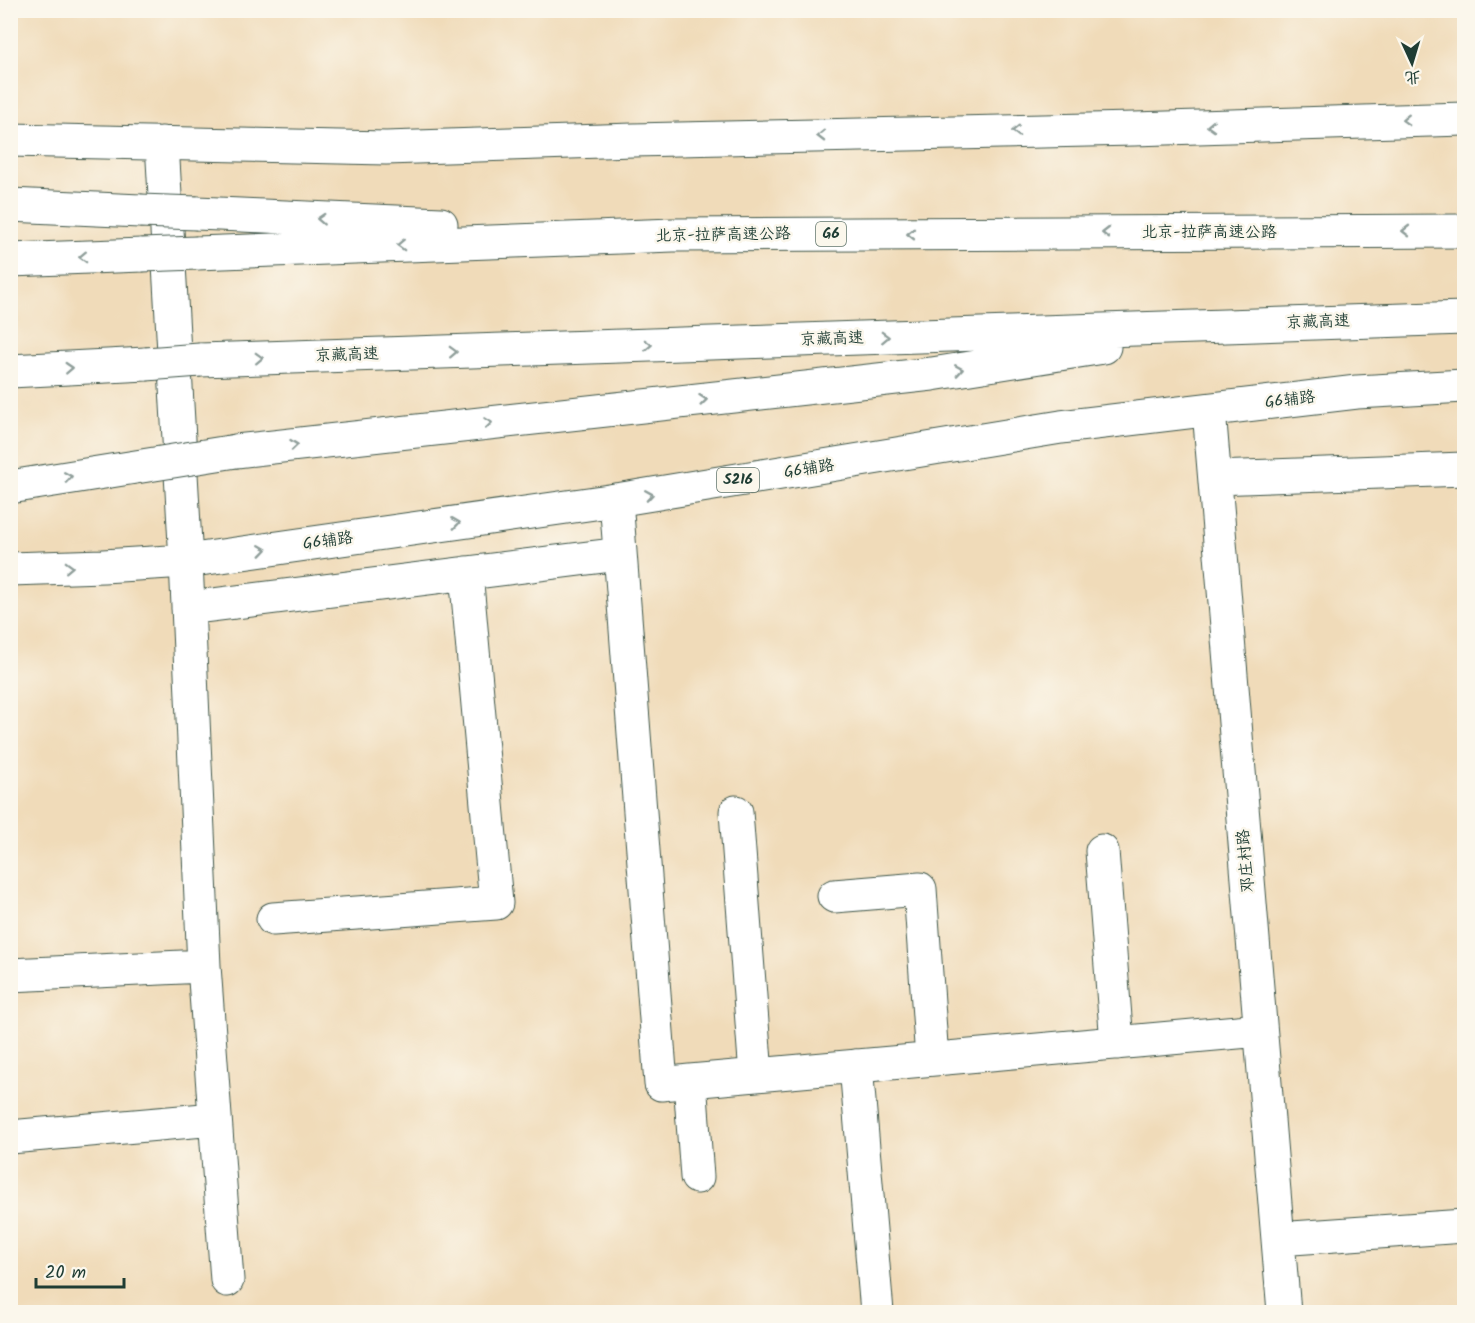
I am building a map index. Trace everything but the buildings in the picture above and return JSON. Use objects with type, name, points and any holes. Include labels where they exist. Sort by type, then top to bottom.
[{"type":"main road","points":[[10,140],[386,148],[1464,119]]},
{"type":"main road","points":[[162,143],[186,561],[204,966],[227,1280]]},
{"type":"main road","points":[[10,205],[673,235]]},
{"type":"main road","name":"北京-拉萨高速公路","points":[[10,260],[673,235],[1464,231]]},
{"type":"main road","name":"京藏高速","points":[[10,371],[200,360],[1464,318]]},
{"type":"main road","points":[[10,487],[236,452],[932,374],[1252,324]]},
{"type":"main road","name":"G6辅路","points":[[10,568],[186,561],[616,500],[1061,428],[1357,392],[1464,386]]},
{"type":"main road","name":"邓庄村路","points":[[1209,410],[1284,1312]]},
{"type":"main road","points":[[1215,478],[1464,469]]},
{"type":"main road","points":[[616,500],[661,1084],[1260,1030]]},
{"type":"main road","points":[[188,608],[620,554]]},
{"type":"main road","points":[[273,919],[496,903],[466,573]]},
{"type":"main road","points":[[736,812],[756,1075]]},
{"type":"main road","points":[[1102,851],[1117,1043]]},
{"type":"main road","points":[[834,896],[920,890],[932,1059]]},
{"type":"main road","points":[[10,975],[204,966]]},
{"type":"main road","points":[[856,1066],[877,1312]]},
{"type":"main road","points":[[690,1081],[698,1177]]},
{"type":"main road","points":[[10,1137],[215,1119]]},
{"type":"main road","points":[[1278,1239],[1464,1226]]}]
